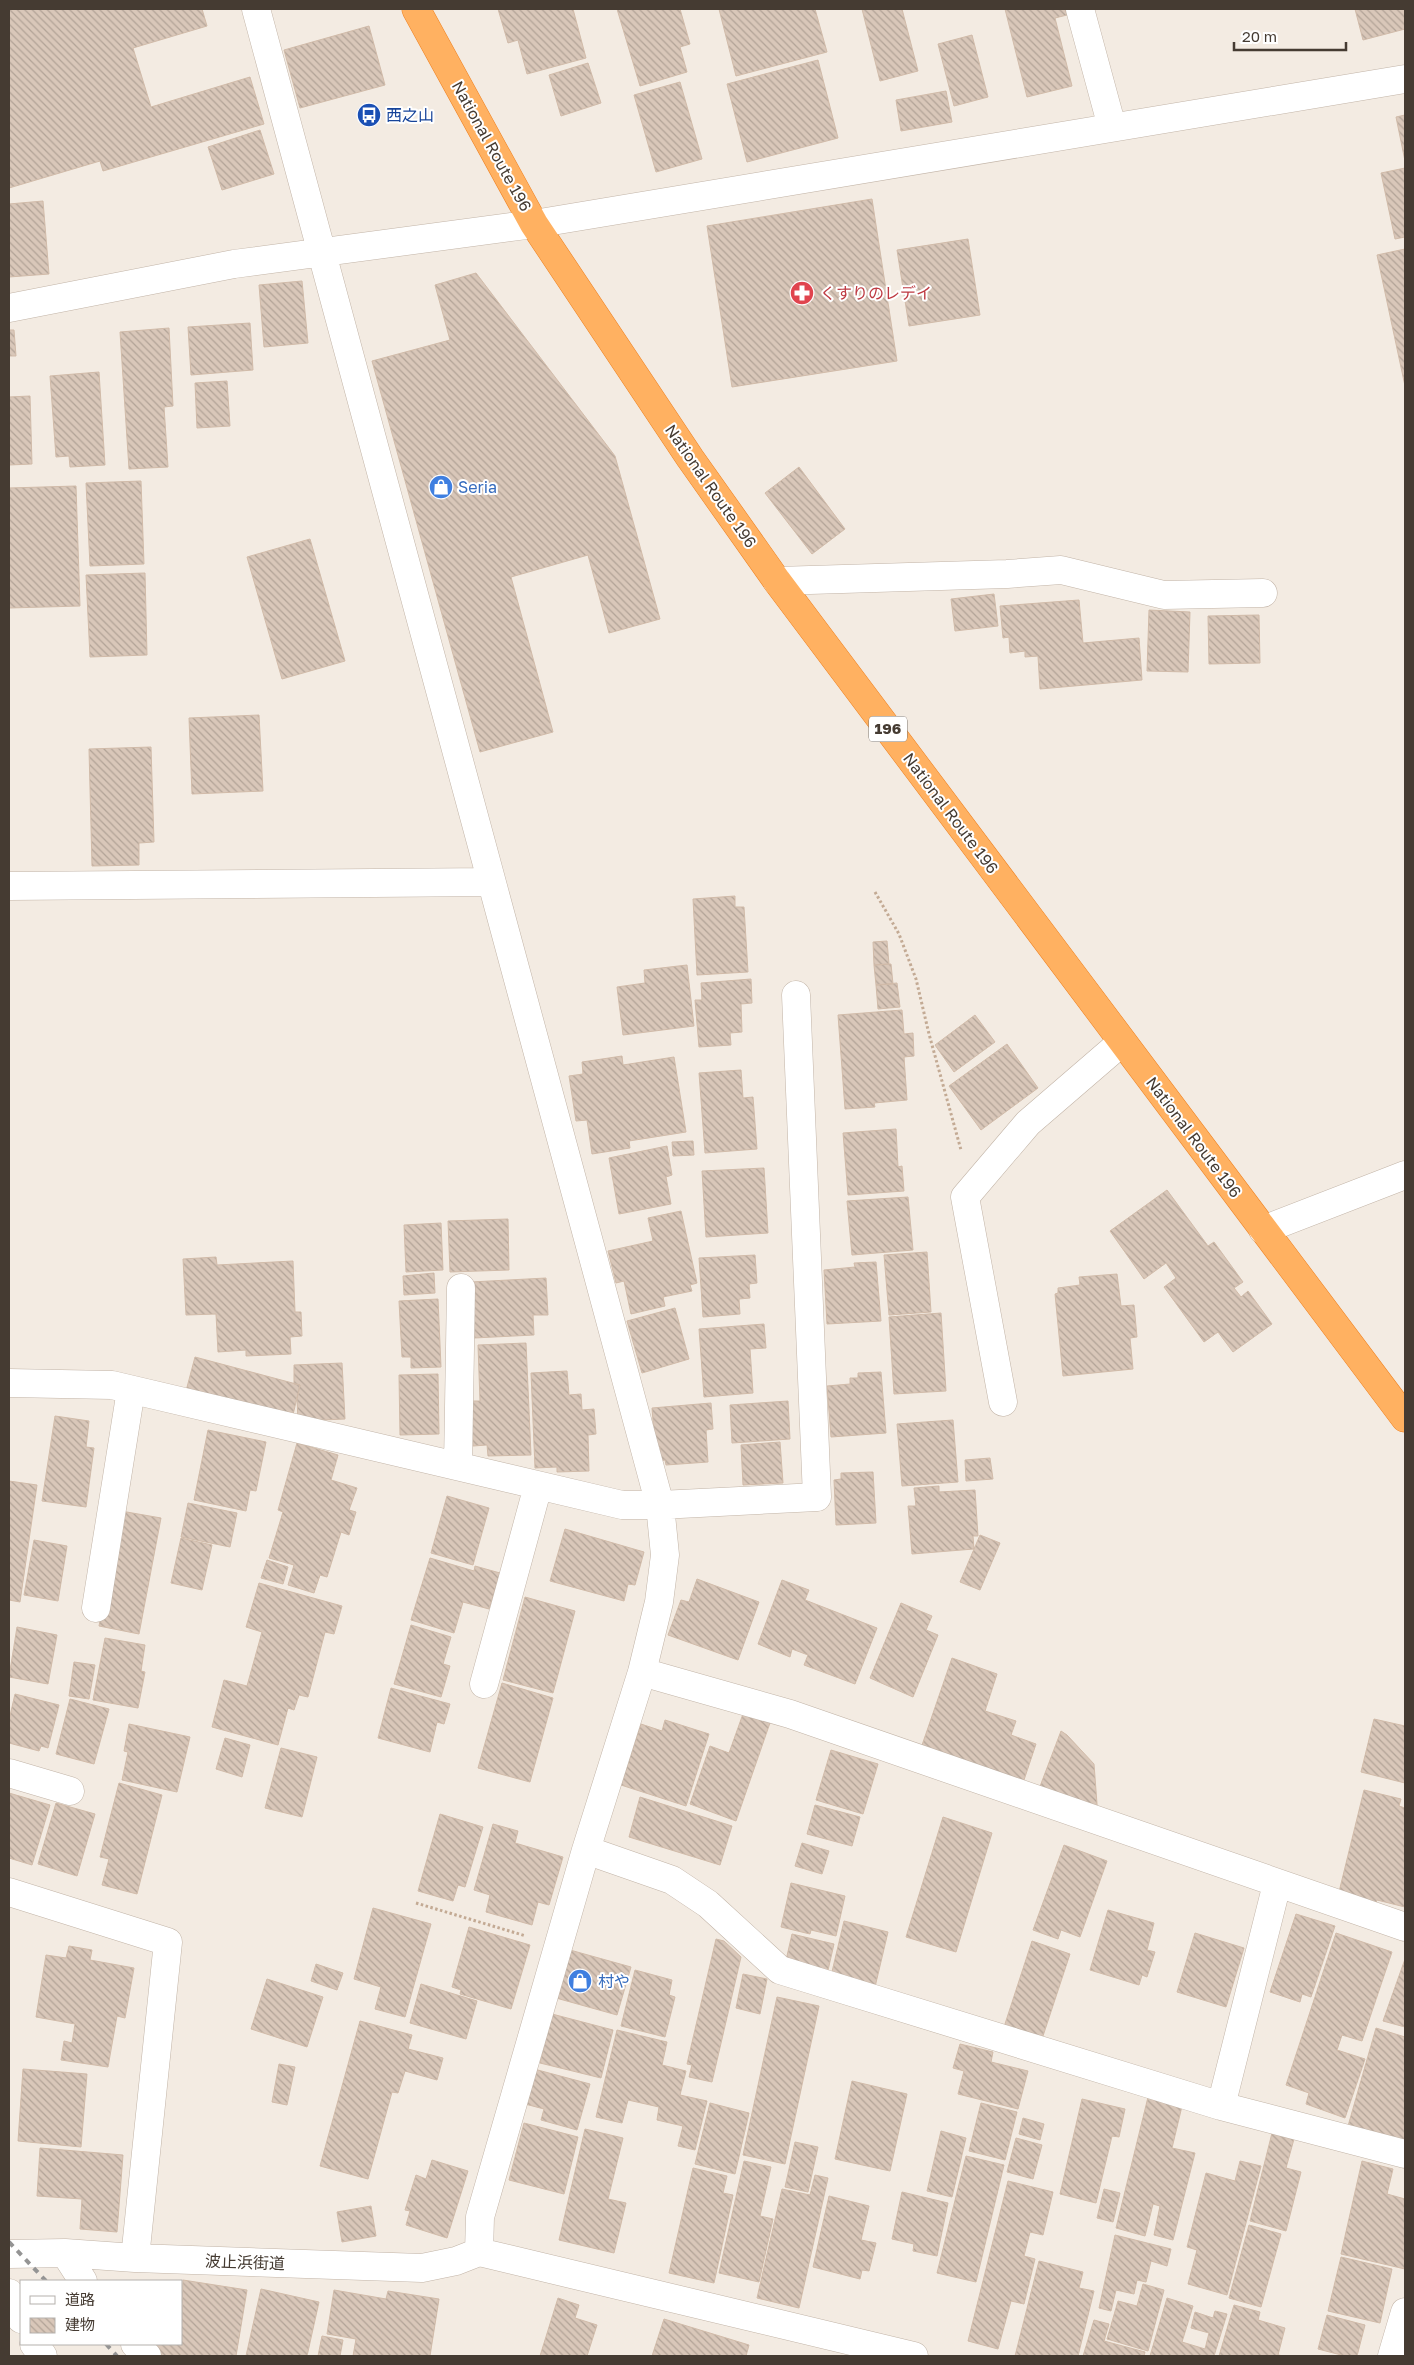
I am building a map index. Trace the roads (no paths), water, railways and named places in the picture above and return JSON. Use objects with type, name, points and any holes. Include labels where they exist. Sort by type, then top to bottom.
[{"type":"highway","name":"National Route 196","points":[[416,9],[534,224],[690,458],[777,581],[1405,1418]]},
{"type":"street","points":[[256,9],[660,1505],[665,1556],[659,1602],[642,1672],[586,1850],[480,2217],[479,2252],[914,2356]]},
{"type":"street","points":[[1080,9],[1112,128]]},
{"type":"street","points":[[9,308],[234,264],[321,254],[534,224],[1405,79]]},
{"type":"street","points":[[777,581],[1008,574],[1061,570],[1164,595],[1263,593]]},
{"type":"street","points":[[9,886],[491,882]]},
{"type":"street","points":[[9,1383],[112,1386],[622,1505],[660,1505],[818,1497],[796,995]]},
{"type":"street","points":[[1003,1402],[965,1197],[1028,1123],[1122,1042]]},
{"type":"street","points":[[1263,1230],[1405,1175]]},
{"type":"street","points":[[458,1466],[461,1288]]},
{"type":"street","points":[[96,1608],[131,1390]]},
{"type":"street","points":[[484,1684],[538,1486]]},
{"type":"street","points":[[642,1672],[790,1714],[1405,1927]]},
{"type":"street","points":[[9,1773],[70,1791]]},
{"type":"street","points":[[586,1850],[672,1880],[708,1904],[780,1970],[1222,2106],[1405,2154]]},
{"type":"street","points":[[1222,2106],[1277,1884]]},
{"type":"street","points":[[9,1892],[168,1942],[135,2258]]},
{"type":"street","name":"波止浜街道","points":[[9,2254],[65,2253],[135,2258],[422,2268],[456,2261],[479,2252]]},
{"type":"street","points":[[65,2253],[82,2280]]},
{"type":"street","points":[[9,2293],[20,2316]]},
{"type":"street","points":[[1392,2356],[1405,2312]]},
{"type":"street","points":[[35,2345],[43,2356]]},
{"type":"street","points":[[136,2345],[147,2356]]},
{"type":"railway","points":[[9,2242],[45,2280]]},
{"type":"railway","points":[[107,2345],[117,2356]]},
{"type":"place","name":"西之山","points":[[369,115]]},
{"type":"place","name":"くすりのレデイ","points":[[802,293]]},
{"type":"place","name":"Seria","points":[[441,487]]},
{"type":"place","name":"村や","points":[[580,1981]]}]
